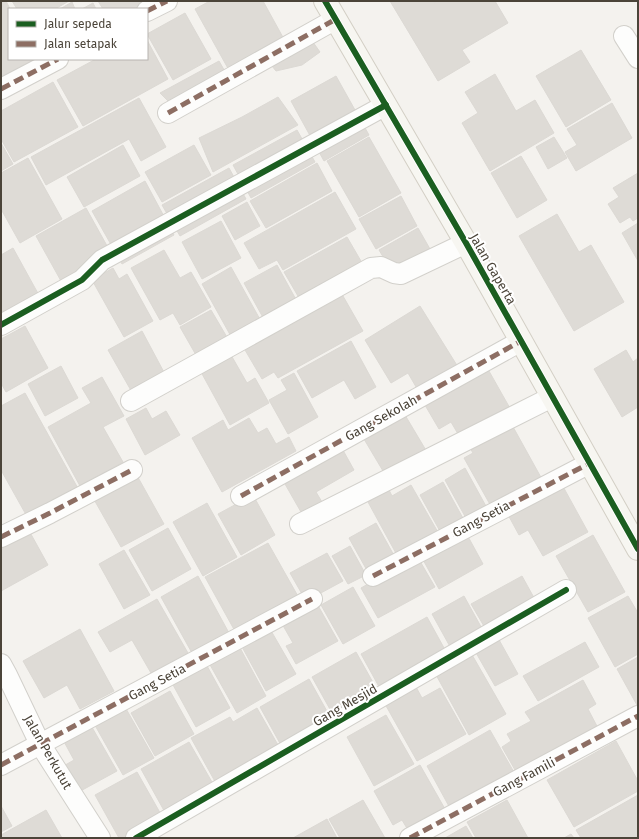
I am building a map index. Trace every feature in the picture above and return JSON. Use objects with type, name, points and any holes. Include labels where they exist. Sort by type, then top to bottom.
[{"type":"street","points":[[148,10],[166,1]]},
{"type":"street","points":[[168,113],[331,10]]},
{"type":"street","name":"Jalan Gaperta","points":[[331,10],[466,243],[638,549]]},
{"type":"street","points":[[624,36],[638,58]]},
{"type":"street","points":[[1,89],[56,60]]},
{"type":"street","points":[[1,325],[82,280],[102,260],[386,105]]},
{"type":"street","points":[[130,401],[371,268],[380,267],[394,273],[401,274],[466,243]]},
{"type":"street","name":"Gang Sekolah","points":[[241,496],[521,341]]},
{"type":"street","points":[[300,524],[552,397]]},
{"type":"street","name":"Gang Setia","points":[[373,576],[590,463]]},
{"type":"street","points":[[1,537],[132,470]]},
{"type":"street","name":"Gang Mesjid","points":[[136,838],[566,590]]},
{"type":"street","name":"Gang Setia","points":[[1,765],[312,600]]},
{"type":"street","name":"Jalan Perkutut","points":[[1,664],[40,744],[100,838]]},
{"type":"street","name":"Gang Famili","points":[[410,838],[638,716]]},
{"type":"building","points":[[1,1],[6,1],[10,8],[8,8],[8,60],[37,60],[1,85]]},
{"type":"building","points":[[12,1],[69,1],[57,8],[16,8]]},
{"type":"building","points":[[98,1],[144,1],[147,7],[145,8],[102,8]]},
{"type":"building","points":[[210,1],[263,1],[285,41],[230,72],[195,9]]},
{"type":"building","points":[[390,1],[433,1],[434,3],[437,1],[495,1],[508,23],[462,50],[470,62],[438,81]]},
{"type":"building","points":[[72,2],[75,8],[62,8]]},
{"type":"building","points":[[93,3],[96,8],[84,8]]},
{"type":"building","points":[[185,13],[211,59],[173,80],[148,33]]},
{"type":"building","points":[[310,38],[320,52],[302,65],[276,71],[268,61]]},
{"type":"building","points":[[148,42],[168,79],[83,126],[57,80],[94,60],[148,60]]},
{"type":"building","points":[[581,50],[611,100],[566,127],[536,76]]},
{"type":"building","points":[[219,61],[227,75],[170,103],[160,93]]},
{"type":"building","points":[[495,74],[516,111],[535,100],[554,133],[490,171],[462,123],[478,113],[465,92]]},
{"type":"building","points":[[336,76],[369,135],[324,161],[291,101]]},
{"type":"building","points":[[53,82],[78,127],[14,162],[1,139],[1,111]]},
{"type":"building","points":[[278,97],[298,125],[213,172],[199,138]]},
{"type":"building","points":[[139,98],[166,147],[141,161],[129,139],[46,185],[31,157]]},
{"type":"building","points":[[612,103],[632,138],[576,171],[565,152],[577,145],[567,129]]},
{"type":"building","points":[[297,130],[315,162],[251,198],[233,165]]},
{"type":"building","points":[[369,137],[401,193],[359,217],[327,161]]},
{"type":"building","points":[[554,137],[567,158],[548,169],[536,147]]},
{"type":"building","points":[[1,143],[13,164],[1,171]]},
{"type":"building","points":[[123,145],[140,176],[84,207],[67,177]]},
{"type":"building","points":[[194,145],[211,175],[162,202],[145,172]]},
{"type":"building","points":[[521,156],[547,200],[517,218],[491,173]]},
{"type":"building","points":[[28,158],[62,219],[20,243],[1,209],[1,173]]},
{"type":"building","points":[[317,163],[332,191],[266,228],[250,201]]},
{"type":"building","points":[[229,168],[246,199],[180,236],[162,205]]},
{"type":"building","points":[[638,173],[638,218],[633,221],[630,217],[620,223],[608,204],[619,197],[613,188]]},
{"type":"building","points":[[145,181],[174,235],[122,264],[92,211]]},
{"type":"building","points":[[335,192],[356,229],[283,270],[277,260],[259,269],[244,243]]},
{"type":"building","points":[[401,196],[417,226],[376,249],[359,219]]},
{"type":"building","points":[[247,202],[260,226],[235,240],[222,216]]},
{"type":"building","points":[[86,208],[111,253],[61,281],[36,236]]},
{"type":"building","points":[[557,214],[579,252],[591,245],[624,302],[574,331],[519,236]]},
{"type":"building","points":[[221,221],[241,258],[202,279],[182,242]]},
{"type":"building","points":[[638,223],[638,261],[622,233]]},
{"type":"building","points":[[418,228],[430,249],[391,270],[379,250]]},
{"type":"building","points":[[347,237],[365,268],[302,303],[284,272]]},
{"type":"building","points":[[13,248],[40,297],[1,319],[1,255]]},
{"type":"building","points":[[164,250],[180,278],[191,272],[211,307],[180,325],[173,313],[160,320],[131,268]]},
{"type":"building","points":[[277,265],[299,305],[266,323],[244,283]]},
{"type":"building","points":[[231,267],[262,323],[233,340],[202,284]]},
{"type":"building","points":[[113,268],[119,279],[127,274],[153,321],[124,337],[92,280]]},
{"type":"building","points":[[343,296],[363,331],[278,378],[274,372],[262,379],[245,350]]},
{"type":"building","points":[[420,306],[458,367],[419,392],[408,373],[391,383],[365,340]]},
{"type":"building","points":[[211,310],[231,344],[200,362],[180,327]]},
{"type":"building","points":[[25,326],[48,368],[6,392],[1,383],[1,339]]},
{"type":"building","points":[[142,331],[166,376],[133,394],[108,350]]},
{"type":"building","points":[[351,341],[376,387],[355,399],[344,380],[312,398],[297,371]]},
{"type":"building","points":[[626,350],[633,362],[638,358],[638,407],[622,417],[594,369]]},
{"type":"building","points":[[231,355],[247,383],[255,378],[269,403],[230,425],[201,372]]},
{"type":"building","points":[[485,364],[511,410],[461,439],[451,422],[439,429],[422,400]]},
{"type":"building","points":[[61,366],[78,398],[45,416],[28,384]]},
{"type":"building","points":[[294,373],[318,417],[288,434],[269,400],[287,390],[281,380]]},
{"type":"building","points":[[102,377],[124,416],[103,427],[123,462],[80,486],[48,427],[91,403],[82,388]]},
{"type":"building","points":[[25,393],[80,492],[29,520],[1,470],[1,406]]},
{"type":"building","points":[[146,408],[152,419],[166,411],[180,435],[145,455],[126,419]]},
{"type":"building","points":[[402,410],[427,452],[386,476],[361,434]]},
{"type":"building","points":[[249,418],[258,433],[267,428],[276,444],[289,437],[296,451],[222,492],[192,438],[223,420],[228,430]]},
{"type":"building","points":[[512,425],[543,481],[492,508],[464,458],[473,453],[470,448]]},
{"type":"building","points":[[339,443],[354,470],[316,492],[325,507],[305,519],[281,477]]},
{"type":"building","points":[[465,468],[487,508],[467,520],[445,480]]},
{"type":"building","points":[[135,472],[164,524],[121,547],[92,496]]},
{"type":"building","points":[[560,481],[588,532],[543,556],[528,530],[519,535],[506,511]]},
{"type":"building","points":[[443,482],[464,520],[441,533],[420,495]]},
{"type":"building","points":[[411,485],[439,534],[398,557],[368,502],[389,490],[392,496]]},
{"type":"building","points":[[253,495],[275,535],[241,555],[218,514]]},
{"type":"building","points":[[207,503],[237,557],[203,576],[173,522]]},
{"type":"building","points":[[376,523],[396,559],[369,574],[349,538]]},
{"type":"building","points":[[27,527],[48,565],[1,591],[1,542]]},
{"type":"building","points":[[168,528],[191,569],[152,591],[129,550]]},
{"type":"building","points":[[465,531],[483,564],[439,589],[421,556]]},
{"type":"building","points":[[593,535],[625,592],[588,612],[556,556]]},
{"type":"building","points":[[268,543],[299,598],[236,633],[205,577]]},
{"type":"building","points":[[350,546],[366,575],[348,584],[332,556]]},
{"type":"building","points":[[124,550],[150,595],[124,609],[99,564]]},
{"type":"building","points":[[327,553],[343,581],[306,601],[290,573]]},
{"type":"building","points":[[417,556],[435,587],[378,618],[361,588]]},
{"type":"building","points":[[198,576],[229,633],[192,653],[161,597]]},
{"type":"building","points":[[522,576],[538,605],[488,633],[471,604]]},
{"type":"building","points":[[353,587],[375,626],[343,644],[321,605]]},
{"type":"building","points":[[464,596],[485,634],[453,652],[432,614]]},
{"type":"building","points":[[628,596],[638,613],[638,654],[615,667],[588,618]]},
{"type":"building","points":[[157,599],[188,653],[151,673],[132,640],[110,652],[98,632]]},
{"type":"building","points":[[316,602],[338,641],[296,664],[286,646],[293,643],[281,622]]},
{"type":"building","points":[[427,617],[449,657],[383,694],[361,654]]},
{"type":"building","points":[[80,629],[114,691],[80,709],[67,685],[44,698],[23,661]]},
{"type":"building","points":[[270,629],[296,674],[266,691],[241,645]]},
{"type":"building","points":[[498,638],[518,674],[495,686],[475,651]]},
{"type":"building","points":[[585,642],[599,667],[538,701],[523,676]]},
{"type":"building","points":[[239,646],[266,696],[237,713],[209,663]]},
{"type":"building","points":[[356,652],[380,695],[336,720],[312,677]]},
{"type":"building","points":[[471,653],[506,714],[469,735],[435,673]]},
{"type":"building","points":[[638,657],[638,707],[617,669]]},
{"type":"building","points":[[206,664],[230,708],[196,727],[172,683]]},
{"type":"building","points":[[309,679],[333,722],[282,747],[260,707]]},
{"type":"building","points":[[583,680],[596,704],[588,709],[599,730],[527,771],[524,765],[515,770],[502,747],[511,741],[507,734],[531,721],[525,712]]},
{"type":"building","points":[[416,687],[422,698],[440,688],[466,734],[417,761],[385,704]]},
{"type":"building","points":[[170,691],[194,734],[155,756],[131,713]]},
{"type":"building","points":[[125,707],[154,758],[123,775],[92,720]]},
{"type":"building","points":[[257,708],[282,752],[218,787],[191,738],[230,717],[233,722]]},
{"type":"building","points":[[386,715],[414,764],[374,786],[347,737]]},
{"type":"building","points":[[89,722],[117,771],[75,794],[60,768],[74,760],[62,738]]},
{"type":"building","points":[[490,730],[515,774],[451,810],[427,766]]},
{"type":"building","points":[[616,741],[638,781],[638,791],[574,827],[547,780]]},
{"type":"building","points":[[189,742],[216,789],[167,816],[141,769]]},
{"type":"building","points":[[420,765],[445,809],[408,830],[402,820],[393,825],[374,791]]},
{"type":"building","points":[[137,772],[163,818],[129,838],[119,838],[95,795]]},
{"type":"building","points":[[638,795],[638,838],[581,838],[576,830]]},
{"type":"building","points":[[363,800],[385,838],[340,838],[329,819]]},
{"type":"building","points":[[507,800],[528,838],[476,838],[467,822]]},
{"type":"building","points":[[1,806],[12,826],[1,832]]},
{"type":"building","points":[[46,810],[62,838],[1,838],[1,835]]},
{"type":"building","points":[[327,819],[337,838],[293,838]]},
{"type":"building","points":[[466,826],[473,838],[445,838]]},
{"type":"building","points":[[571,834],[574,838],[564,838]]},
{"type":"marked path","points":[[148,10],[167,1]]},
{"type":"marked path","points":[[168,113],[336,19]]},
{"type":"marked path","points":[[1,89],[56,60]]},
{"type":"marked path","points":[[241,496],[521,341]]},
{"type":"marked path","points":[[373,576],[590,463]]},
{"type":"marked path","points":[[1,537],[132,470]]},
{"type":"marked path","points":[[1,765],[312,599]]},
{"type":"marked path","points":[[410,838],[638,716]]},
{"type":"cycle path","points":[[325,1],[466,243],[638,549]]},
{"type":"cycle path","points":[[1,325],[82,280],[102,260],[386,105]]},
{"type":"cycle path","points":[[136,838],[566,590]]}]
